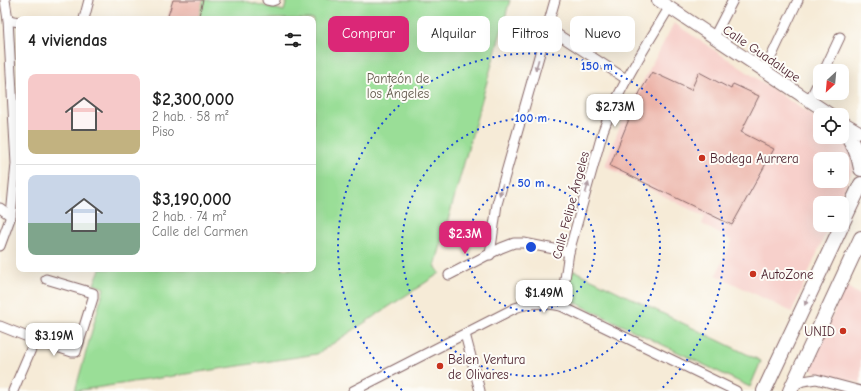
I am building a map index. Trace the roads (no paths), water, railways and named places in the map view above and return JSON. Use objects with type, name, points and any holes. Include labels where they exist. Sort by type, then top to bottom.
[{"type":"main road","points":[[849,138],[860,160],[861,169]]},
{"type":"main road","points":[[849,209],[861,184]]},
{"type":"main road","points":[[764,391],[838,232]]},
{"type":"main road","points":[[791,389],[861,238]]},
{"type":"street","points":[[0,246],[11,216],[16,164],[8,20],[4,0]]},
{"type":"street","points":[[85,16],[90,0]]},
{"type":"street","points":[[268,0],[275,0]]},
{"type":"street","points":[[551,16],[555,0]]},
{"type":"street","name":"Calle Guadalupe","points":[[658,0],[820,108]]},
{"type":"street","points":[[714,37],[733,0]]},
{"type":"street","points":[[764,72],[798,0]]},
{"type":"street","name":"Calle Felipe Ángeles","points":[[561,306],[569,252],[602,131],[626,80],[669,8]]},
{"type":"street","points":[[8,20],[16,21]]},
{"type":"street","points":[[562,37],[626,80]]},
{"type":"street","points":[[827,64],[840,37]]},
{"type":"street","points":[[490,255],[497,204],[541,52]]},
{"type":"street","points":[[809,101],[813,93]]},
{"type":"street","points":[[849,126],[861,134]]},
{"type":"street","points":[[0,208],[11,216]]},
{"type":"street","points":[[449,275],[501,248],[514,243],[524,243],[569,252]]},
{"type":"street","points":[[0,326],[35,340],[76,352],[93,298],[93,293],[46,279]]},
{"type":"street","points":[[353,391],[515,308],[528,304],[548,304],[561,306],[736,391]]},
{"type":"street","points":[[465,334],[480,391]]},
{"type":"street","points":[[13,391],[35,340]]},
{"type":"street","points":[[802,365],[808,373],[816,379],[861,391]]},
{"type":"street","points":[[791,389],[803,381],[816,379]]},
{"type":"place","name":"Bodega Aurrera","points":[[702,158]]},
{"type":"place","name":"AutoZone","points":[[753,274]]},
{"type":"place","name":"UNID","points":[[843,331]]},
{"type":"place","name":"Belen Ventura de Olivares","points":[[440,366]]},
{"type":"park label","name":"Panteón de los Ángeles","points":[[398,86]]}]
